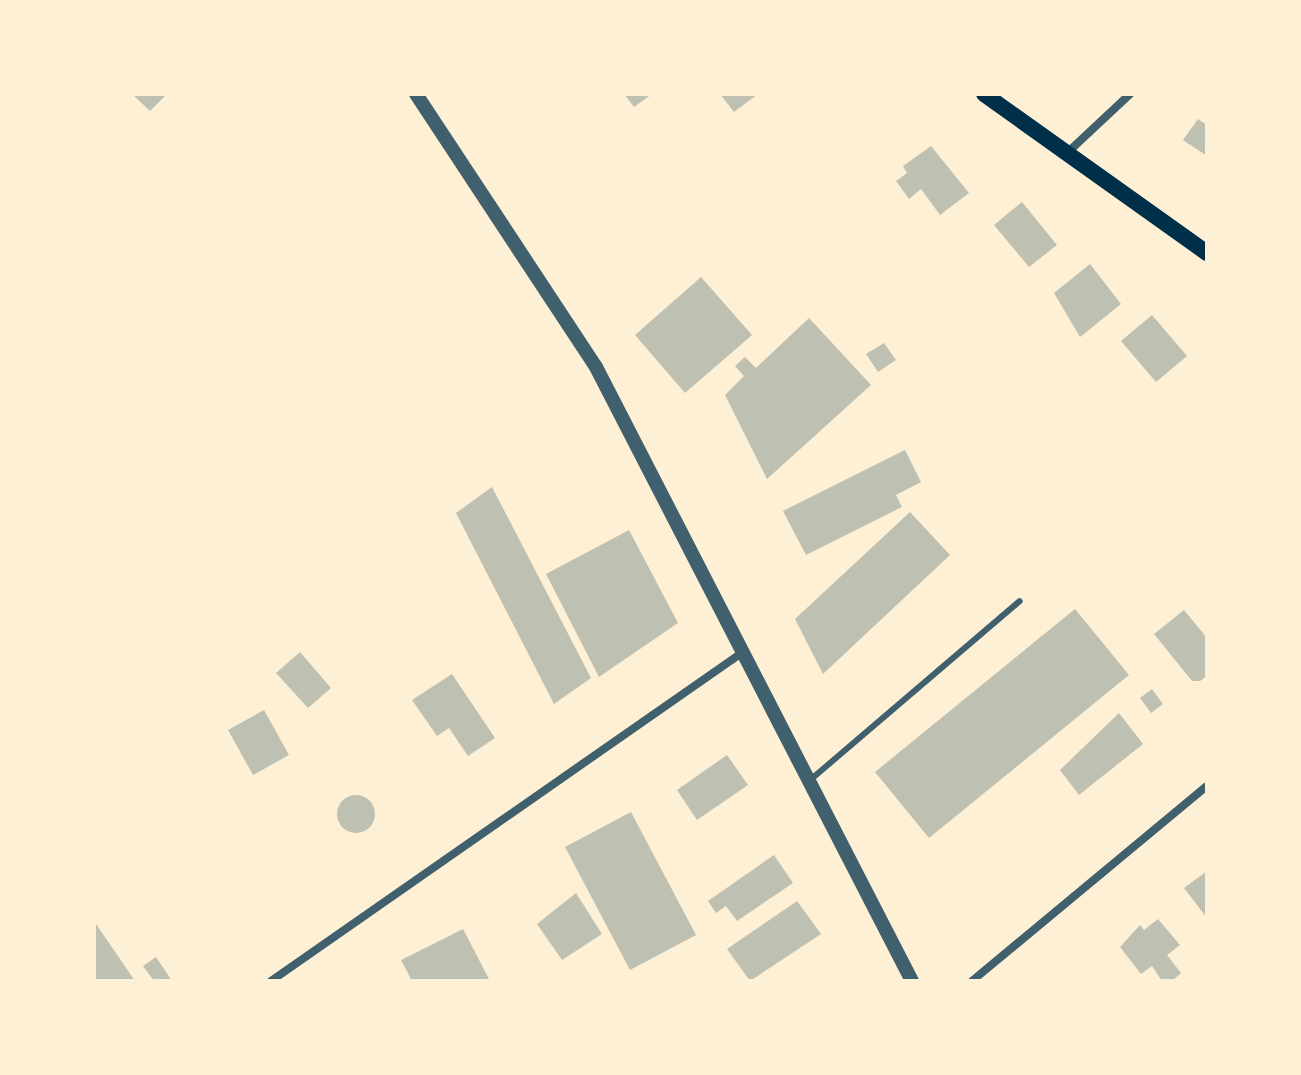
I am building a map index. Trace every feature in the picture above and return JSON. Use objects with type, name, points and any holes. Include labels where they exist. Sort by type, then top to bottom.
[{"type":"main road","points":[[984,94],[1207,253]]},
{"type":"street","points":[[416,94],[562,310],[743,651],[912,981]]},
{"type":"street","points":[[1067,153],[1130,94]]},
{"type":"street","points":[[271,981],[743,651]]},
{"type":"street","points":[[972,981],[1207,786]]},
{"type":"lane","points":[[809,781],[1020,601]]},
{"type":"building","points":[[132,94],[167,94],[150,111]]},
{"type":"building","points":[[624,94],[652,94],[634,107]]},
{"type":"building","points":[[720,94],[758,94],[734,112]]},
{"type":"building","points":[[1198,119],[1207,125],[1207,156],[1183,140]]},
{"type":"building","points":[[931,146],[969,193],[940,215],[921,189],[909,199],[896,181],[907,173],[903,166]]},
{"type":"building","points":[[1022,202],[1057,245],[1029,267],[994,225]]},
{"type":"building","points":[[1090,264],[1121,304],[1080,337],[1054,293]]},
{"type":"building","points":[[701,277],[752,335],[685,393],[635,335]]},
{"type":"building","points":[[1152,315],[1187,356],[1156,382],[1121,341]]},
{"type":"building","points":[[809,318],[871,385],[767,479],[725,395],[744,376],[735,366],[745,357],[756,368]]},
{"type":"building","points":[[884,343],[896,360],[878,372],[866,354]]},
{"type":"building","points":[[905,450],[921,482],[896,495],[902,507],[806,555],[783,511]]},
{"type":"building","points":[[492,487],[591,678],[554,704],[456,513]]},
{"type":"building","points":[[910,512],[950,555],[823,674],[795,619]]},
{"type":"building","points":[[629,530],[678,623],[599,677],[546,574]]},
{"type":"building","points":[[1075,609],[1129,675],[929,838],[875,772]]},
{"type":"building","points":[[1184,610],[1207,638],[1207,676],[1200,681],[1192,681],[1154,634]]},
{"type":"building","points":[[300,652],[331,688],[308,708],[276,673]]},
{"type":"building","points":[[452,674],[495,738],[468,756],[449,728],[437,736],[412,700]]},
{"type":"building","points":[[1152,689],[1163,704],[1151,713],[1140,698]]},
{"type":"building","points":[[264,710],[289,755],[253,775],[228,730]]},
{"type":"building","points":[[1119,713],[1143,744],[1079,795],[1060,770]]},
{"type":"building","points":[[727,755],[748,785],[697,820],[677,790]]},
{"type":"building","points":[[356,795],[369,801],[375,814],[369,827],[356,833],[343,827],[337,814],[343,801]]},
{"type":"building","points":[[631,812],[696,935],[630,970],[565,847]]},
{"type":"building","points":[[774,855],[793,883],[737,921],[726,906],[716,913],[708,901]]},
{"type":"building","points":[[1207,871],[1207,918],[1184,888]]},
{"type":"building","points":[[576,893],[602,934],[562,960],[537,924]]},
{"type":"building","points":[[797,901],[821,934],[750,981],[727,949]]},
{"type":"building","points":[[1158,919],[1180,945],[1167,955],[1181,973],[1172,981],[1162,981],[1152,966],[1141,974],[1120,947],[1140,925],[1144,930]]},
{"type":"building","points":[[94,921],[135,981],[94,981]]},
{"type":"building","points":[[463,929],[490,981],[412,981],[401,960]]},
{"type":"building","points":[[156,957],[172,981],[154,981],[143,966]]}]
